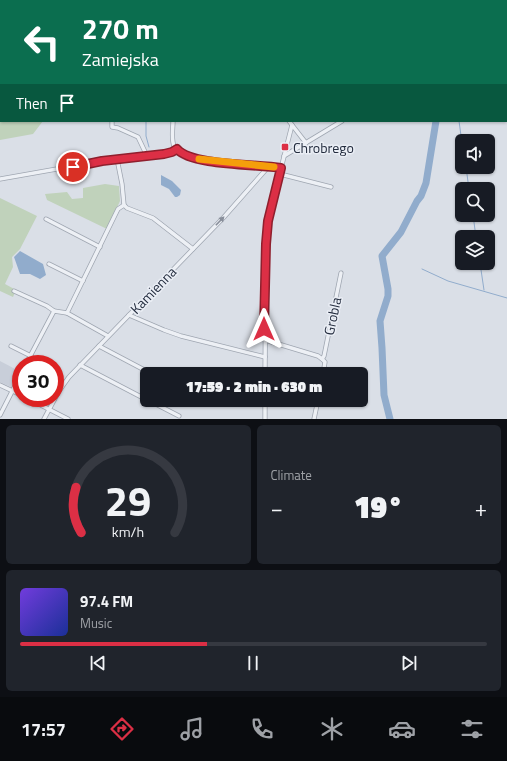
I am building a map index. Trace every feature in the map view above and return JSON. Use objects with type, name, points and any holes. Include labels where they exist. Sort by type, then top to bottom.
[{"type":"street","points":[[112,122],[112,127],[118,128],[138,137],[146,156]]},
{"type":"street","points":[[173,122],[173,140],[180,153],[207,161],[281,168]]},
{"type":"street","points":[[290,122],[306,143]]},
{"type":"street","points":[[284,156],[340,122]]},
{"type":"street","points":[[265,367],[266,244],[268,221],[292,125]]},
{"type":"street","points":[[0,179],[118,159],[164,154],[177,149]]},
{"type":"street","points":[[118,159],[124,205],[127,208],[153,218],[192,249]]},
{"type":"street","name":"Kamienna","points":[[44,419],[63,384],[224,217],[268,166]]},
{"type":"street","points":[[280,174],[331,187]]},
{"type":"street","points":[[67,313],[118,209],[124,205]]},
{"type":"street","points":[[46,219],[100,247]]},
{"type":"street","points":[[49,264],[83,281]]},
{"type":"street","name":"Grobla","points":[[324,367],[324,362],[322,359],[341,274]]},
{"type":"street","points":[[14,291],[47,306],[54,312],[67,313],[108,336]]},
{"type":"street","points":[[32,355],[54,312]]},
{"type":"street","points":[[129,315],[181,336],[265,357]]},
{"type":"street","points":[[265,340],[318,356],[322,359]]},
{"type":"street","points":[[11,346],[29,355]]},
{"type":"street","points":[[99,346],[140,368]]},
{"type":"street","points":[[80,365],[140,396]]},
{"type":"street","points":[[0,385],[12,391],[0,415]]},
{"type":"street","points":[[45,407],[68,419]]},
{"type":"street","points":[[163,407],[179,416]]},
{"type":"street","points":[[265,407],[265,419]]},
{"type":"street","points":[[314,419],[317,407]]},
{"type":"shaded area","points":[[0,361],[12,367],[12,385],[11,387],[0,382]]},
{"type":"green space","points":[[0,122],[42,122],[33,134],[0,140]]},
{"type":"green space","points":[[105,184],[119,186],[120,201],[107,229],[47,200],[45,194],[67,192],[72,199],[83,198],[83,188]]},
{"type":"green space","points":[[0,198],[37,216],[20,249],[12,257],[13,267],[5,284],[16,290],[13,297],[0,291]]},
{"type":"water","points":[[161,175],[172,181],[181,190],[180,195],[175,197],[169,189],[161,185]]},
{"type":"water","points":[[20,251],[43,264],[46,275],[40,279],[30,274],[20,274],[14,257]]},
{"type":"waterway","points":[[146,122],[146,136],[149,147]]},
{"type":"waterway","points":[[390,419],[384,395],[380,321],[388,296],[382,256],[401,232],[421,196],[426,183],[436,122]]},
{"type":"waterway","points":[[459,122],[461,134]]},
{"type":"waterway","points":[[467,174],[468,182]]},
{"type":"waterway","points":[[474,222],[475,230]]},
{"type":"waterway","points":[[422,269],[448,281],[507,298]]},
{"type":"waterway","points":[[481,270],[484,290]]},
{"type":"slow traffic","points":[[199,159],[274,167]]},
{"type":"place","name":"Chrobrego","points":[[285,147]]},
{"type":"route","points":[[73,167],[102,161],[164,154],[177,149],[180,153],[207,161],[281,168],[268,221],[265,260],[264,329]]}]
